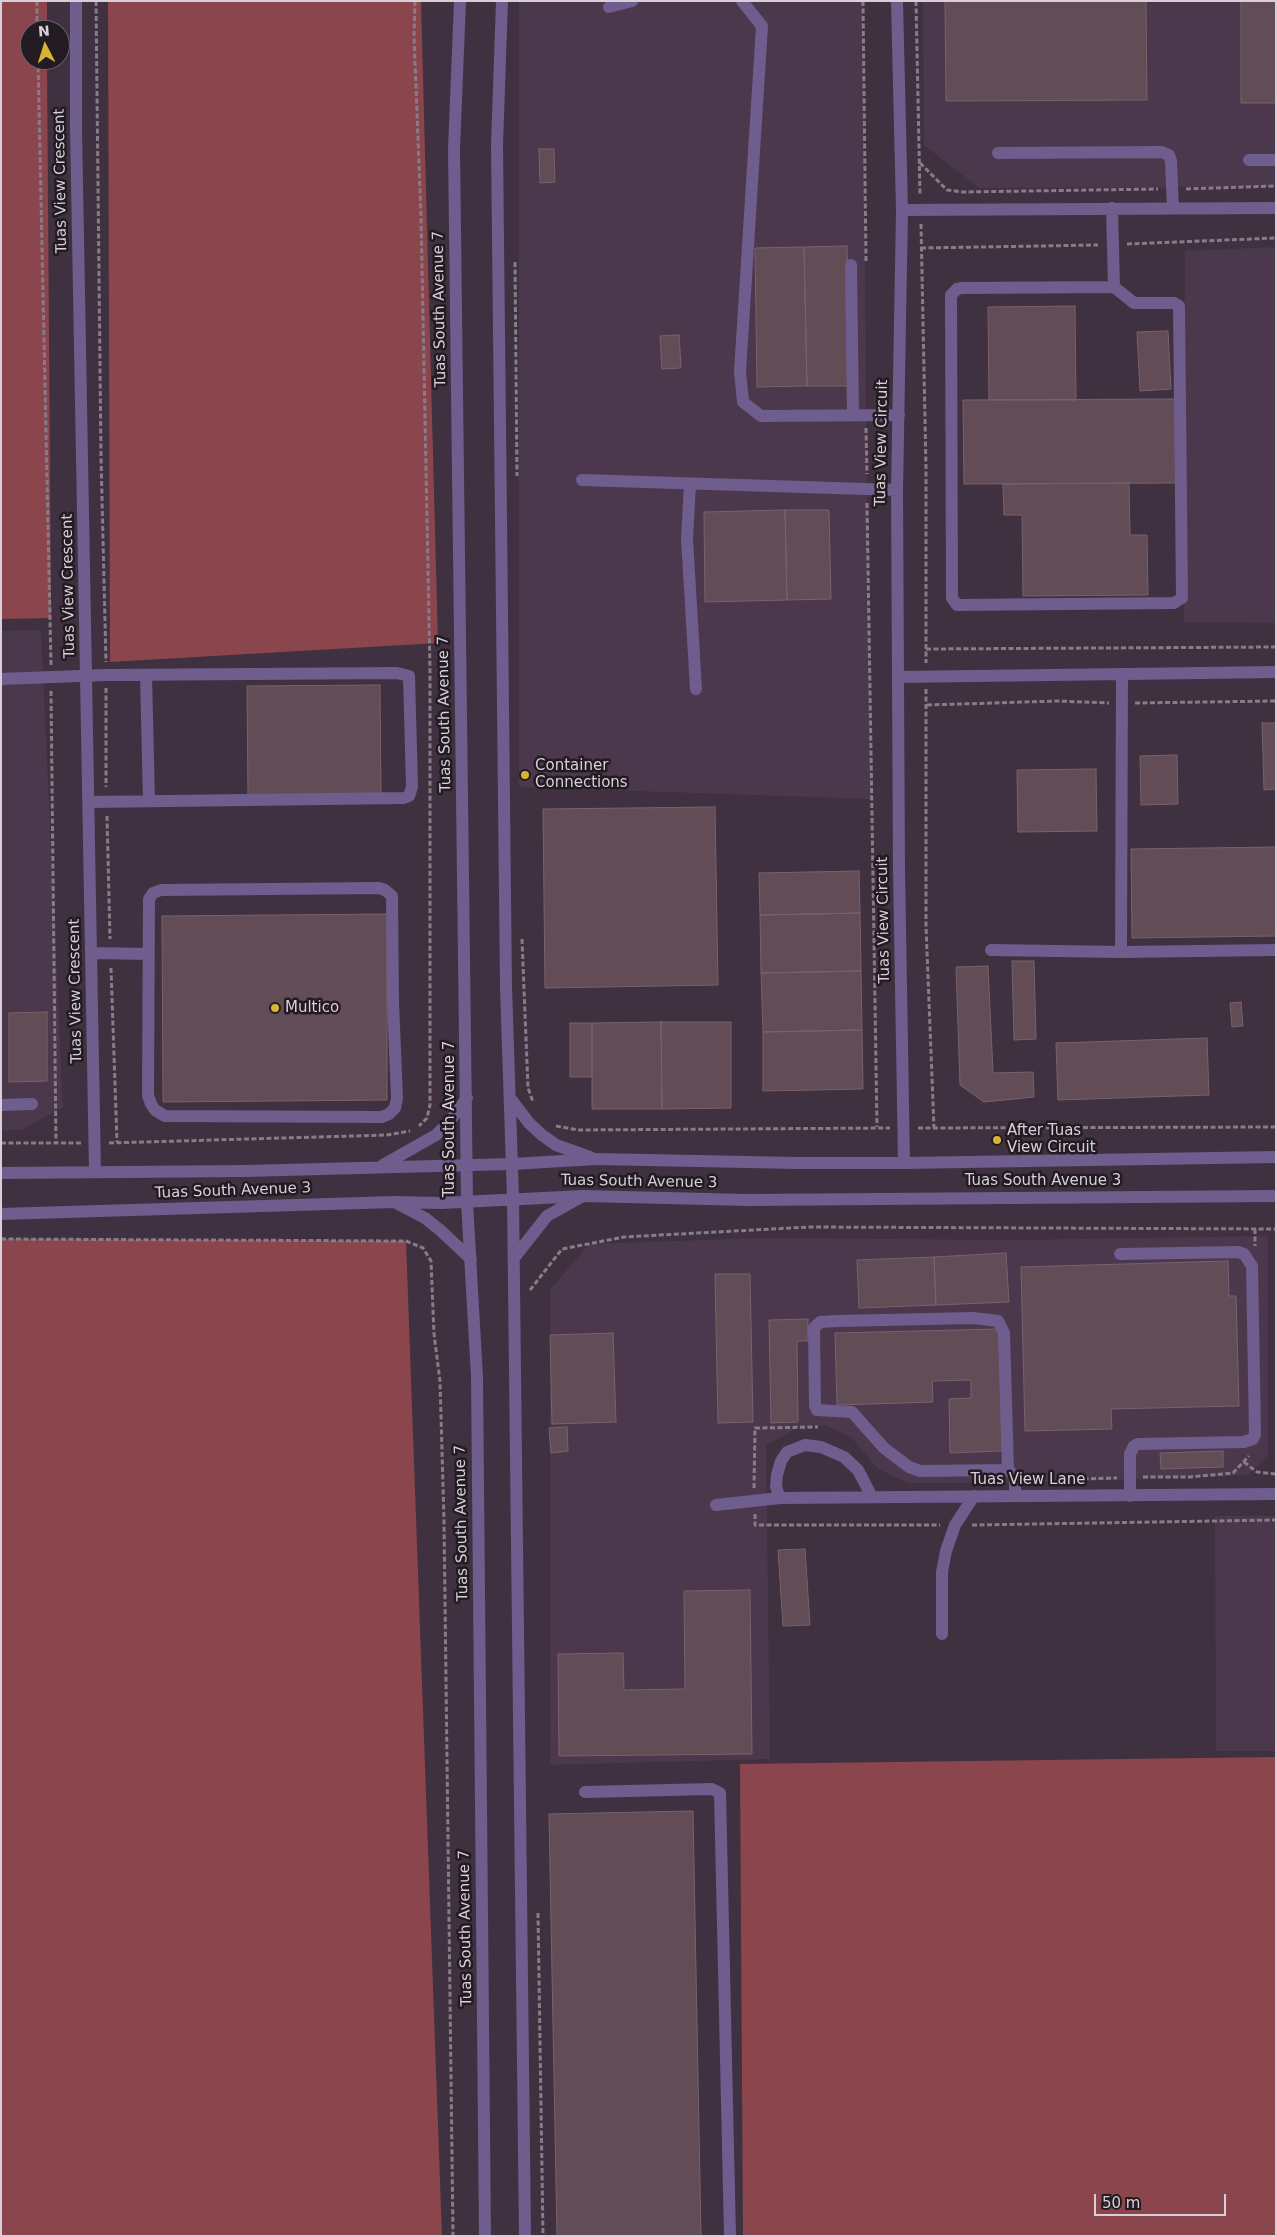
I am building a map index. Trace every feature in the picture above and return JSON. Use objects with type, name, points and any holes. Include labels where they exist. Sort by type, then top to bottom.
[{"type":"street","name":"Tuas View Crescent","points":[[76,1],[76,137],[95,1171]]},
{"type":"street","name":"Tuas South Avenue 7","points":[[460,1],[454,149],[467,1202],[477,1377],[485,2236]]},
{"type":"street","points":[[502,1],[497,145],[506,987],[514,1258],[525,2236]]},
{"type":"street","points":[[610,6],[632,1]]},
{"type":"street","points":[[742,1],[762,26],[740,372],[743,402],[761,416],[899,415]]},
{"type":"street","name":"Tuas View Circuit","points":[[897,1],[902,210],[897,490],[904,1163]]},
{"type":"street","points":[[998,153],[1162,152],[1168,155],[1171,161],[1173,208]]},
{"type":"street","points":[[1249,160],[1276,160]]},
{"type":"street","points":[[1112,208],[1114,288]]},
{"type":"street","points":[[902,210],[1276,208]]},
{"type":"street","points":[[851,265],[860,415]]},
{"type":"street","points":[[962,288],[1114,288],[1134,303],[1174,303],[1177,304],[1180,311],[1182,598],[1174,603],[962,606],[954,603],[952,598],[951,295],[962,288]]},
{"type":"street","points":[[582,480],[897,490]]},
{"type":"street","points":[[690,484],[687,539],[696,689]]},
{"type":"street","points":[[898,677],[1276,672]]},
{"type":"street","points":[[1,679],[106,675],[397,673],[406,674],[410,680],[412,787],[409,796],[404,798],[89,802]]},
{"type":"street","points":[[1121,952],[1122,674]]},
{"type":"street","points":[[146,676],[149,801]]},
{"type":"street","points":[[379,888],[385,890],[392,896],[393,1002],[397,1098],[395,1108],[389,1114],[382,1116],[165,1116],[155,1110],[148,1095],[149,954],[149,900],[153,893],[161,890],[379,888]]},
{"type":"street","points":[[991,950],[1121,952],[1276,950]]},
{"type":"street","points":[[92,953],[149,954]]},
{"type":"street","points":[[381,1166],[436,1135],[450,1121],[466,1098]]},
{"type":"street","points":[[510,1098],[529,1123],[556,1145],[596,1159]]},
{"type":"street","points":[[1,1104],[32,1104]]},
{"type":"street","name":"Tuas South Avenue 3","points":[[1,1173],[244,1171],[512,1164],[596,1159],[904,1163],[1276,1157]]},
{"type":"street","points":[[514,1258],[547,1216],[583,1196]]},
{"type":"street","name":"Tuas South Avenue 3","points":[[1,1214],[394,1202],[467,1202],[513,1198],[583,1196],[747,1200],[1276,1196]]},
{"type":"street","points":[[394,1202],[425,1218],[471,1259]]},
{"type":"street","points":[[1120,1254],[1238,1252],[1244,1254],[1252,1266],[1255,1434],[1253,1439],[1244,1442],[1138,1444],[1130,1449],[1130,1496]]},
{"type":"street","points":[[1008,1470],[1004,1333],[998,1321],[973,1318],[838,1321],[820,1322],[814,1328],[815,1406],[817,1410],[852,1412],[884,1448],[909,1468],[920,1471],[1008,1470],[1015,1476],[1015,1496]]},
{"type":"street","points":[[780,1498],[776,1487],[781,1461],[787,1452],[805,1446],[821,1447],[844,1457],[858,1470],[872,1497]]},
{"type":"street","name":"Tuas View Lane","points":[[716,1506],[780,1498],[1276,1494]]},
{"type":"street","points":[[942,1634],[942,1572],[946,1551],[955,1525],[974,1496]]},
{"type":"street","points":[[585,1792],[712,1789],[720,1794],[730,2236]]},
{"type":"path","points":[[37,1],[37,20]]},
{"type":"path","points":[[96,1],[101,457],[106,675],[106,802],[117,1142]]},
{"type":"path","points":[[1,1143],[94,1144],[387,1135],[414,1131],[427,1118],[430,1105],[430,670],[421,216],[414,36],[415,1]]},
{"type":"path","points":[[863,1],[866,263]]},
{"type":"path","points":[[916,1],[926,458],[926,926],[934,1128]]},
{"type":"path","points":[[38,70],[51,677],[56,1143]]},
{"type":"path","points":[[920,163],[947,190],[963,192],[1276,186]]},
{"type":"path","points":[[515,253],[517,480]]},
{"type":"path","points":[[860,415],[867,490],[877,1127]]},
{"type":"path","points":[[926,649],[1276,647]]},
{"type":"path","points":[[424,671],[430,670]]},
{"type":"path","points":[[927,705],[1058,701],[1122,703],[1276,701]]},
{"type":"path","points":[[522,932],[528,1088],[534,1106]]},
{"type":"path","points":[[530,1299],[530,1290],[533,1284],[562,1250],[624,1237],[809,1227],[1276,1229]]},
{"type":"path","points":[[1255,1229],[1256,1248]]},
{"type":"path","points":[[1,1239],[406,1241],[423,1248],[431,1261],[434,1334],[440,1381],[444,1502],[453,2236]]},
{"type":"path","points":[[1072,1479],[1190,1477],[1233,1473],[1254,1450]]},
{"type":"path","points":[[1244,1462],[1256,1472],[1276,1474]]},
{"type":"path","points":[[538,1908],[544,2236]]},
{"type":"shaded area","points":[[1,1],[47,1],[47,20],[20,20],[20,70],[47,70],[51,618],[1,619]]},
{"type":"shaded area","points":[[108,1],[421,1],[438,643],[110,662]]},
{"type":"shaded area","points":[[519,1],[863,1],[866,415],[872,799],[519,787]]},
{"type":"shaded area","points":[[923,1],[1276,1],[1276,187],[979,188],[924,145]]},
{"type":"shaded area","points":[[1276,247],[1276,623],[1184,622],[1185,251]]},
{"type":"shaded area","points":[[41,630],[63,1107],[21,1130],[1,1130],[1,631]]},
{"type":"shaded area","points":[[1268,1236],[1268,1455],[1248,1475],[1023,1483],[908,1483],[878,1469],[851,1437],[824,1425],[796,1429],[766,1445],[770,1759],[550,1765],[550,1290],[589,1244],[764,1238],[1016,1240]]},
{"type":"shaded area","points":[[1,1239],[406,1241],[442,2236],[1,2236]]},
{"type":"shaded area","points":[[1215,1516],[1276,1516],[1276,1751],[1216,1751]]},
{"type":"shaded area","points":[[1276,1757],[1276,2236],[743,2236],[740,1764]]},
{"type":"building","points":[[945,1],[1146,1],[1147,100],[946,101]]},
{"type":"building","points":[[1241,1],[1276,1],[1276,103],[1241,103]]},
{"type":"building","points":[[539,149],[554,149],[555,182],[540,183]]},
{"type":"building","points":[[847,246],[850,386],[807,386],[804,247]]},
{"type":"building","points":[[804,247],[807,386],[757,387],[755,248]]},
{"type":"building","points":[[1075,306],[1076,400],[989,400],[988,307]]},
{"type":"building","points":[[1168,331],[1171,389],[1140,391],[1137,332]]},
{"type":"building","points":[[679,335],[681,368],[662,369],[660,336]]},
{"type":"building","points":[[1176,399],[1177,483],[964,484],[963,400]]},
{"type":"building","points":[[1129,483],[1130,535],[1147,535],[1148,595],[1023,596],[1022,515],[1004,515],[1003,484]]},
{"type":"building","points":[[785,510],[829,510],[831,599],[787,600]]},
{"type":"building","points":[[785,510],[787,600],[705,602],[704,512]]},
{"type":"building","points":[[380,685],[381,797],[248,798],[247,686]]},
{"type":"building","points":[[1262,723],[1276,723],[1276,789],[1264,790]]},
{"type":"building","points":[[1177,755],[1178,804],[1141,805],[1140,756]]},
{"type":"building","points":[[1096,769],[1097,831],[1018,832],[1017,770]]},
{"type":"building","points":[[715,807],[718,985],[545,988],[543,809]]},
{"type":"building","points":[[1276,847],[1276,936],[1132,938],[1131,849]]},
{"type":"building","points":[[859,871],[860,913],[760,915],[759,873]]},
{"type":"building","points":[[860,913],[861,971],[761,973],[760,915]]},
{"type":"building","name":"Multico","points":[[387,914],[387,1100],[163,1102],[162,916]]},
{"type":"building","points":[[1012,961],[1034,961],[1036,1039],[1014,1040]]},
{"type":"building","points":[[988,966],[993,1073],[1033,1072],[1034,1097],[984,1102],[960,1085],[956,967]]},
{"type":"building","points":[[861,971],[862,1030],[763,1032],[761,973]]},
{"type":"building","points":[[1241,1002],[1243,1026],[1232,1027],[1230,1003]]},
{"type":"building","points":[[47,1012],[47,1081],[9,1082],[9,1013]]},
{"type":"building","points":[[661,1022],[731,1022],[731,1108],[662,1109]]},
{"type":"building","points":[[661,1022],[662,1109],[592,1109],[592,1023]]},
{"type":"building","points":[[570,1023],[592,1023],[592,1077],[570,1077]]},
{"type":"building","points":[[862,1030],[863,1089],[763,1091],[763,1032]]},
{"type":"building","points":[[1207,1038],[1209,1095],[1058,1100],[1056,1043]]},
{"type":"building","points":[[1006,1253],[1009,1302],[936,1305],[934,1257]]},
{"type":"building","points":[[934,1257],[936,1305],[859,1308],[857,1260]]},
{"type":"building","points":[[1228,1261],[1229,1296],[1236,1296],[1239,1406],[1111,1409],[1112,1429],[1025,1431],[1021,1267]]},
{"type":"building","points":[[715,1274],[750,1274],[753,1422],[718,1423]]},
{"type":"building","points":[[808,1319],[808,1341],[797,1341],[798,1422],[771,1423],[769,1320]]},
{"type":"building","points":[[999,1329],[1002,1451],[950,1453],[949,1399],[971,1398],[971,1380],[932,1381],[933,1402],[837,1405],[835,1333]]},
{"type":"building","points":[[613,1333],[616,1422],[552,1424],[550,1335]]},
{"type":"building","points":[[567,1427],[568,1451],[551,1453],[549,1428]]},
{"type":"building","points":[[1223,1451],[1223,1467],[1161,1469],[1160,1453]]},
{"type":"building","points":[[805,1549],[810,1625],[783,1626],[778,1550]]},
{"type":"building","points":[[750,1590],[752,1754],[559,1756],[558,1654],[623,1653],[624,1690],[685,1689],[684,1591]]},
{"type":"building","points":[[693,1811],[701,2236],[557,2236],[549,1814]]},
{"type":"place","name":"Container Connections","points":[[525,775]]},
{"type":"place","name":"Multico","points":[[275,1008]]},
{"type":"place","name":"After Tuas View Circuit","points":[[997,1140]]}]
